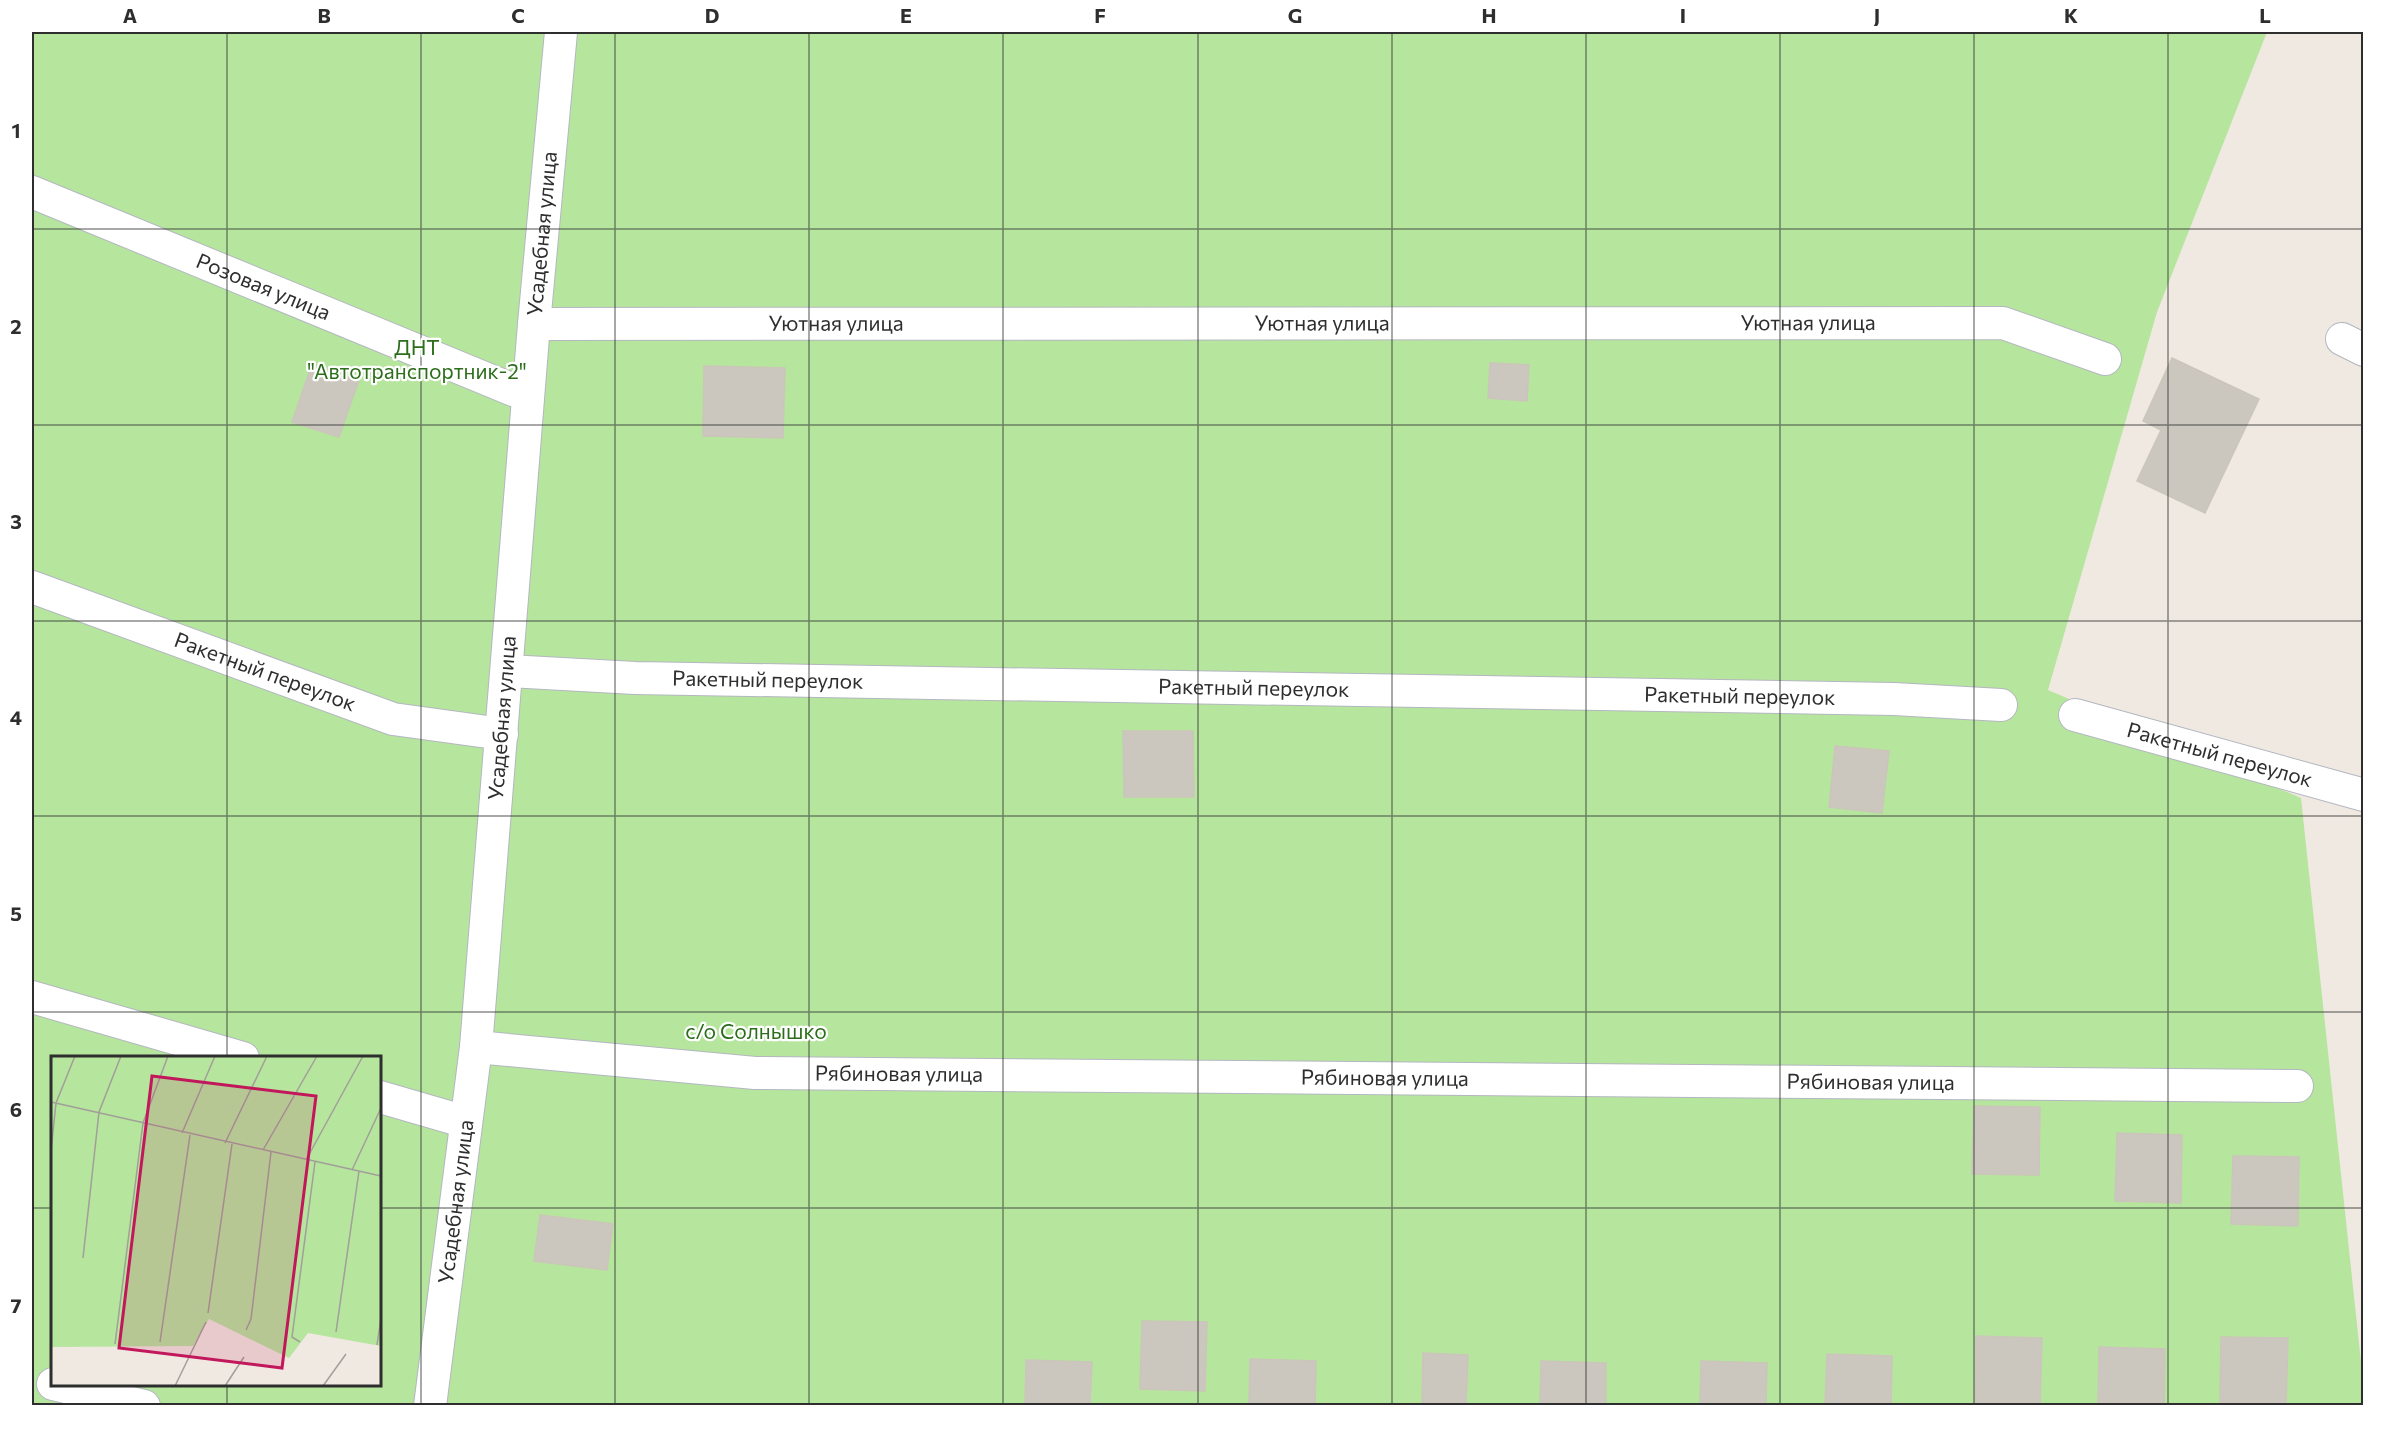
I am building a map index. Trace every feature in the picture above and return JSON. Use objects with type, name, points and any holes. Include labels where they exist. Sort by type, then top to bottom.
[{"type":"street","name":"Усадебная улица","points":[[430,1406],[476,1047],[534,324],[561,32]]},
{"type":"street","name":"Розовая улица","points":[[32,192],[528,396]]},
{"type":"street","name":"Уютная улица","points":[[534,324],[2003,323],[2104,359]]},
{"type":"street","name":"Ракетный переулок","points":[[32,587],[393,719],[502,734]]},
{"type":"street","name":"Ракетный переулок","points":[[507,671],[647,679],[1882,699],[2001,705]]},
{"type":"street","name":"Ракетный переулок","points":[[2074,715],[2364,795]]},
{"type":"street","points":[[32,997],[236,1056]]},
{"type":"street","name":"Рябиновая улица","points":[[476,1047],[755,1073],[2297,1086]]},
{"type":"street","points":[[381,1097],[466,1122]]},
{"type":"street","points":[[32,1380],[51,1384]]},
{"type":"street","points":[[61,1386],[144,1406]]},
{"type":"green space","points":[[32,32],[2267,32],[2157,312],[2048,690],[2301,798],[2363,1381],[2363,1405],[32,1405]]},
{"type":"building","points":[[2172,358],[2259,399],[2205,513],[2137,481],[2161,430],[2143,421]]},
{"type":"building","points":[[1490,363],[1529,365],[1527,401],[1488,398]]},
{"type":"building","points":[[312,364],[359,380],[339,437],[292,422]]},
{"type":"building","points":[[704,366],[785,368],[783,438],[703,436]]},
{"type":"building","points":[[1123,731],[1193,731],[1194,797],[1124,797]]},
{"type":"building","points":[[1835,746],[1889,751],[1882,813],[1829,807]]},
{"type":"building","points":[[1974,1106],[2040,1107],[2039,1175],[1972,1174]]},
{"type":"building","points":[[2117,1133],[2182,1135],[2181,1203],[2115,1201]]},
{"type":"building","points":[[2233,1156],[2299,1157],[2298,1226],[2231,1224]]},
{"type":"building","points":[[540,1215],[613,1224],[607,1270],[534,1261]]},
{"type":"building","points":[[1142,1321],[1207,1322],[1205,1391],[1140,1389]]},
{"type":"building","points":[[1976,1336],[2042,1338],[2040,1406],[1975,1404]]},
{"type":"building","points":[[2221,1337],[2288,1338],[2286,1406],[2220,1405]]},
{"type":"building","points":[[2099,1347],[2165,1349],[2164,1406],[2098,1406]]},
{"type":"building","points":[[1423,1353],[1468,1355],[1466,1406],[1422,1406]]},
{"type":"building","points":[[1827,1354],[1892,1356],[1891,1406],[1825,1406]]},
{"type":"building","points":[[1250,1359],[1316,1361],[1315,1406],[1249,1406]]},
{"type":"building","points":[[1026,1360],[1092,1362],[1090,1406],[1025,1406]]},
{"type":"building","points":[[1541,1361],[1606,1363],[1606,1406],[1540,1406]]},
{"type":"building","points":[[1701,1361],[1767,1363],[1766,1406],[1700,1406]]},
{"type":"park label","name":"ДНТ \"Автотранспортник-2\"","points":[[417,360]]},
{"type":"park label","name":"с/о Солнышко","points":[[756,1032]]}]
